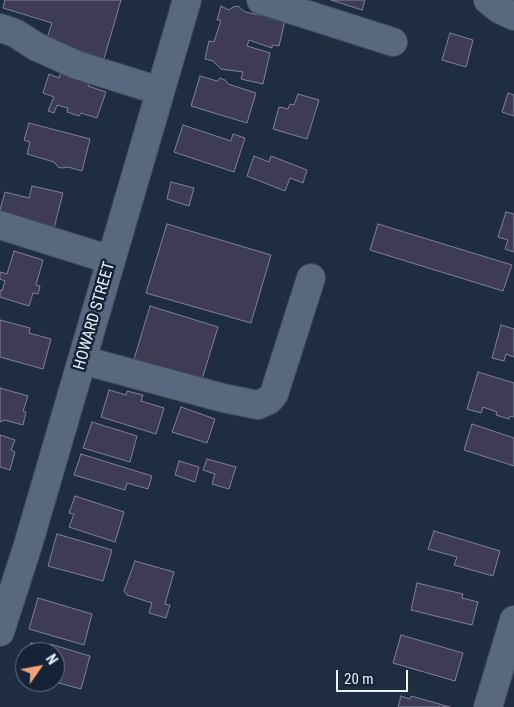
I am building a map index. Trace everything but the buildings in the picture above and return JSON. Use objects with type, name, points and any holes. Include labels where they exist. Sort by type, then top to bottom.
[{"type":"street","name":"HOWARD STREET","points":[[0,632],[9,573],[82,360],[187,0]]},
{"type":"street","points":[[261,0],[393,42]]},
{"type":"street","points":[[488,0],[514,16]]},
{"type":"street","points":[[0,28],[15,33],[37,47],[77,65],[160,91]]},
{"type":"street","points":[[0,225],[112,260]]},
{"type":"street","points":[[82,360],[223,398],[258,405],[269,400],[274,394],[311,278]]},
{"type":"street","points":[[488,707],[514,620]]}]
